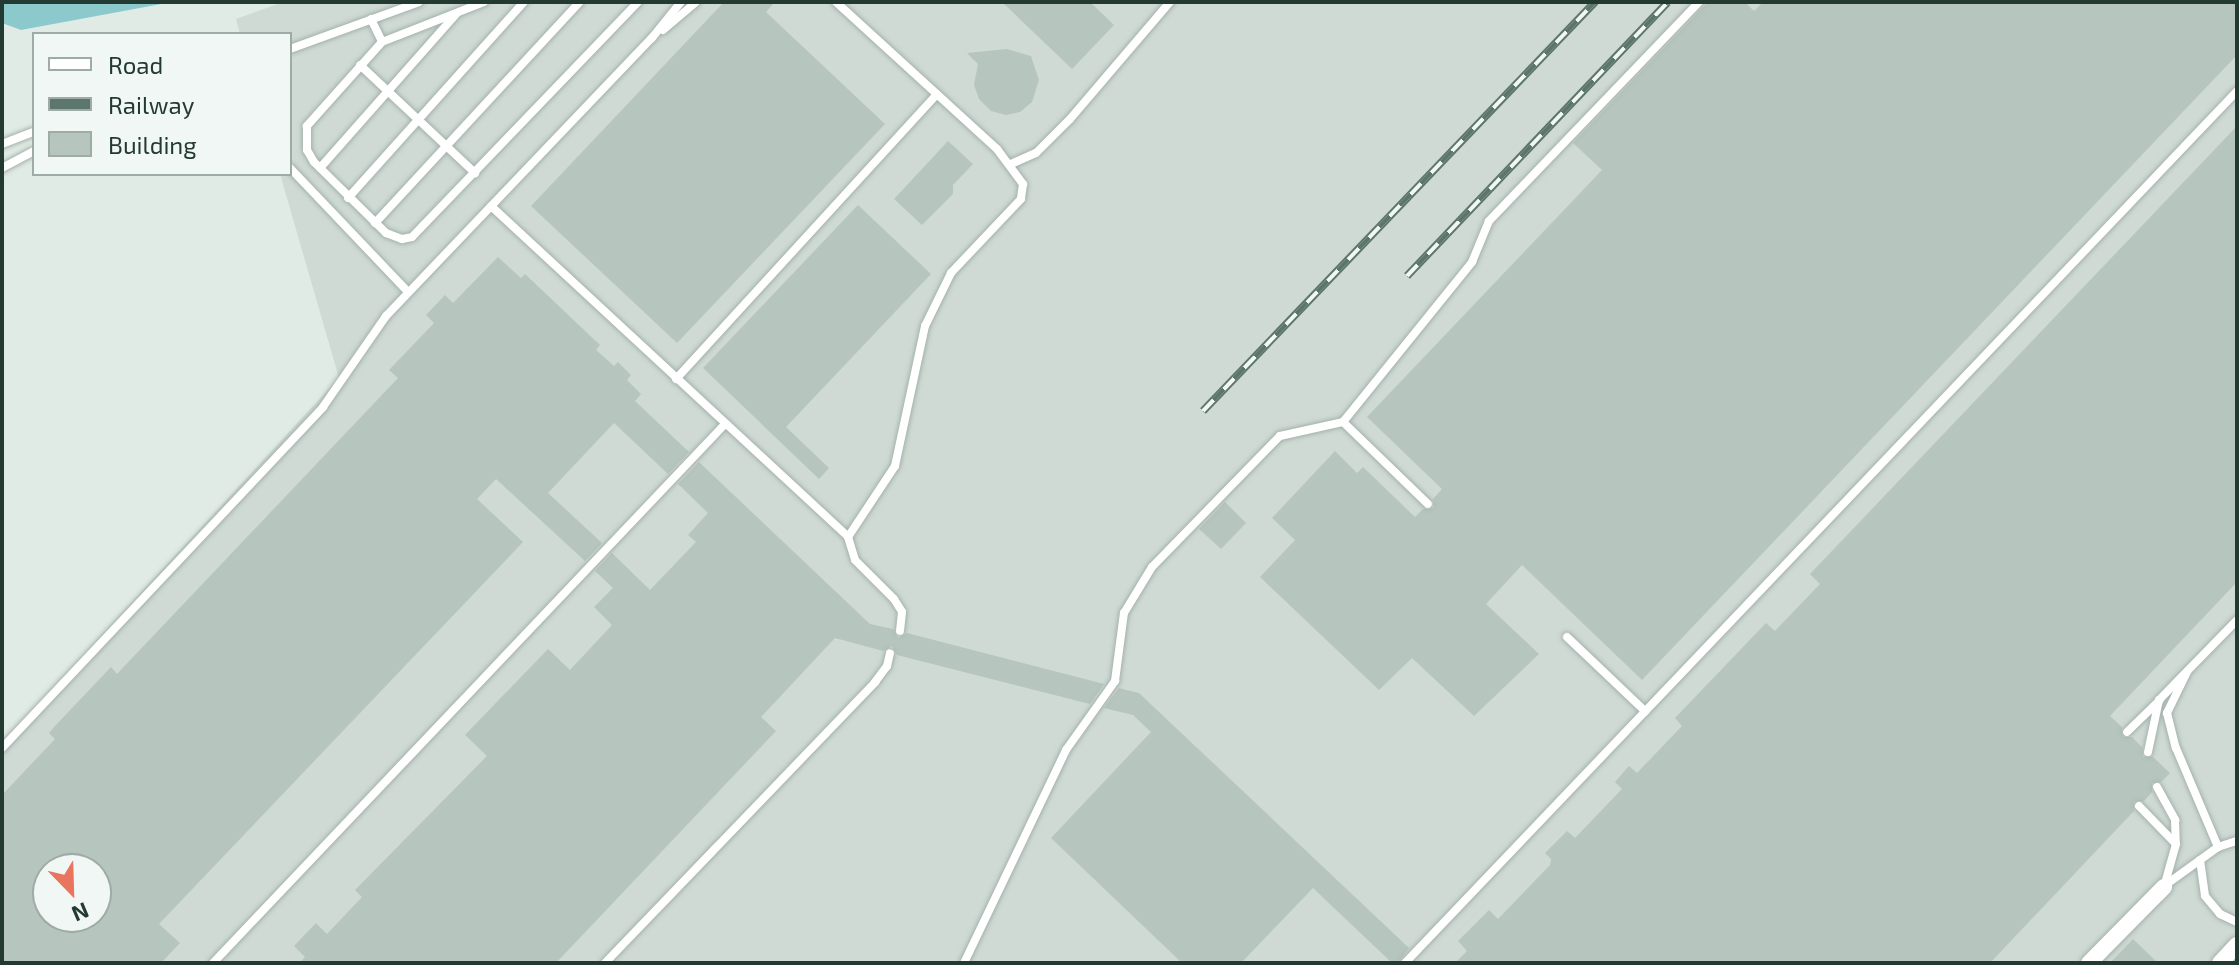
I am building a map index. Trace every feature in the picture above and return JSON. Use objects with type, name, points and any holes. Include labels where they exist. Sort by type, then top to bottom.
[{"type":"street","points":[[2089,963],[2164,887]]},
{"type":"street","points":[[2220,963],[2237,945]]},
{"type":"lane","points":[[292,48],[419,2]]},
{"type":"lane","points":[[484,2],[382,42],[307,126],[307,150],[320,168],[386,233],[402,239],[412,237],[638,2]]},
{"type":"lane","points":[[348,198],[524,2]]},
{"type":"lane","points":[[375,223],[580,2]]},
{"type":"lane","points":[[2,748],[323,407],[386,316],[652,38],[681,2]]},
{"type":"lane","points":[[652,38],[696,2]]},
{"type":"lane","points":[[836,2],[1011,164],[1023,184],[1021,199],[951,273],[925,326],[895,466],[848,537]]},
{"type":"lane","points":[[1011,164],[1036,153],[1070,119],[1170,2]]},
{"type":"lane","points":[[964,963],[1066,750],[1115,681],[1124,613],[1152,567],[1280,436],[1343,422],[1472,262],[1489,221],[1699,2]]},
{"type":"lane","points":[[320,168],[458,12]]},
{"type":"lane","points":[[371,19],[382,42]]},
{"type":"lane","points":[[360,65],[475,173]]},
{"type":"lane","points":[[1405,963],[2237,91]]},
{"type":"lane","points":[[676,379],[937,94]]},
{"type":"lane","points":[[2,144],[32,133]]},
{"type":"lane","points":[[2,168],[32,152]]},
{"type":"lane","points":[[292,170],[408,292]]},
{"type":"lane","points":[[491,206],[848,537],[855,560],[894,599],[902,612],[900,631]]},
{"type":"lane","points":[[1343,422],[1428,504]]},
{"type":"lane","points":[[213,963],[725,424]]},
{"type":"lane","points":[[2127,732],[2237,620]]},
{"type":"lane","points":[[1567,637],[1645,711]]},
{"type":"lane","points":[[605,963],[875,682],[887,666],[890,653]]},
{"type":"lane","points":[[2187,672],[2167,713],[2176,748],[2218,847]]},
{"type":"lane","points":[[2148,752],[2159,700]]},
{"type":"lane","points":[[2157,787],[2175,820],[2176,844],[2164,887]]},
{"type":"lane","points":[[2139,806],[2176,844]]},
{"type":"lane","points":[[2164,887],[2218,847],[2237,841]]},
{"type":"lane","points":[[2200,860],[2205,896],[2220,914],[2237,922]]},
{"type":"shaded area","points":[[283,2],[2237,2],[2237,963],[2,963],[2,743],[339,378],[281,176],[292,176],[292,32],[239,32],[236,19]]},
{"type":"water","points":[[2,2],[172,2],[21,30],[2,23]]},
{"type":"building","points":[[724,2],[775,2],[766,12],[885,124],[677,343],[531,206]]},
{"type":"building","points":[[1002,2],[1090,2],[1114,25],[1072,69]]},
{"type":"building","points":[[1708,2],[1745,2],[1754,11],[1763,2],[2237,2],[2237,55],[1642,680],[1522,565],[1486,604],[1539,654],[1474,716],[1412,658],[1379,690],[1260,577],[1295,540],[1272,518],[1335,451],[1357,473],[1363,467],[1415,517],[1423,509],[1434,508],[1433,499],[1442,489],[1367,417],[1602,170],[1573,143]]},
{"type":"building","points":[[1007,49],[1031,56],[1039,80],[1032,102],[1020,112],[1006,115],[991,111],[979,99],[974,85],[978,64],[967,53]]},
{"type":"building","points":[[2237,126],[2237,582],[2110,716],[2122,727],[2123,737],[2132,737],[2142,747],[2143,757],[2153,757],[2170,773],[2161,782],[2152,783],[2152,792],[2144,801],[2134,802],[2134,811],[1990,963],[1455,963],[1467,951],[1458,941],[1489,910],[1498,919],[1550,865],[1551,859],[1545,853],[1567,831],[1575,838],[1622,789],[1615,782],[1629,766],[1637,773],[1682,726],[1675,718],[1766,623],[1775,631],[1820,584],[1810,574]]},
{"type":"building","points":[[948,141],[973,164],[953,185],[953,194],[922,225],[894,199]]},
{"type":"building","points":[[858,205],[931,274],[786,427],[829,468],[819,479],[703,368]]},
{"type":"building","points":[[498,257],[521,278],[525,274],[600,345],[596,350],[614,366],[618,362],[631,375],[627,380],[641,394],[635,401],[689,452],[668,474],[614,423],[548,493],[602,543],[585,561],[496,479],[477,499],[523,542],[159,924],[180,943],[161,963],[2,963],[2,795],[55,739],[49,733],[111,667],[117,674],[398,378],[389,370],[434,323],[426,315],[445,295],[453,303]]},
{"type":"building","points":[[699,462],[870,624],[893,629],[898,638],[907,633],[1104,684],[1090,704],[897,655],[892,646],[883,651],[835,638],[761,717],[776,731],[556,963],[299,963],[305,957],[294,946],[316,923],[327,934],[362,897],[355,890],[487,756],[465,735],[548,649],[570,670],[612,625],[594,607],[613,588],[595,571],[612,553],[650,590],[696,542],[688,535],[708,513],[678,484]]},
{"type":"building","points":[[1225,502],[1246,523],[1221,549],[1199,529]]},
{"type":"building","points":[[1119,688],[1139,693],[1409,948],[1398,963],[1392,963],[1313,888],[1241,963],[1182,963],[1051,838],[1151,732],[1133,715],[1104,708]]},
{"type":"building","points":[[2133,939],[2158,963],[2110,963]]},
{"type":"railway","points":[[1203,411],[1595,2]]},
{"type":"railway","points":[[1407,276],[1668,2]]}]
